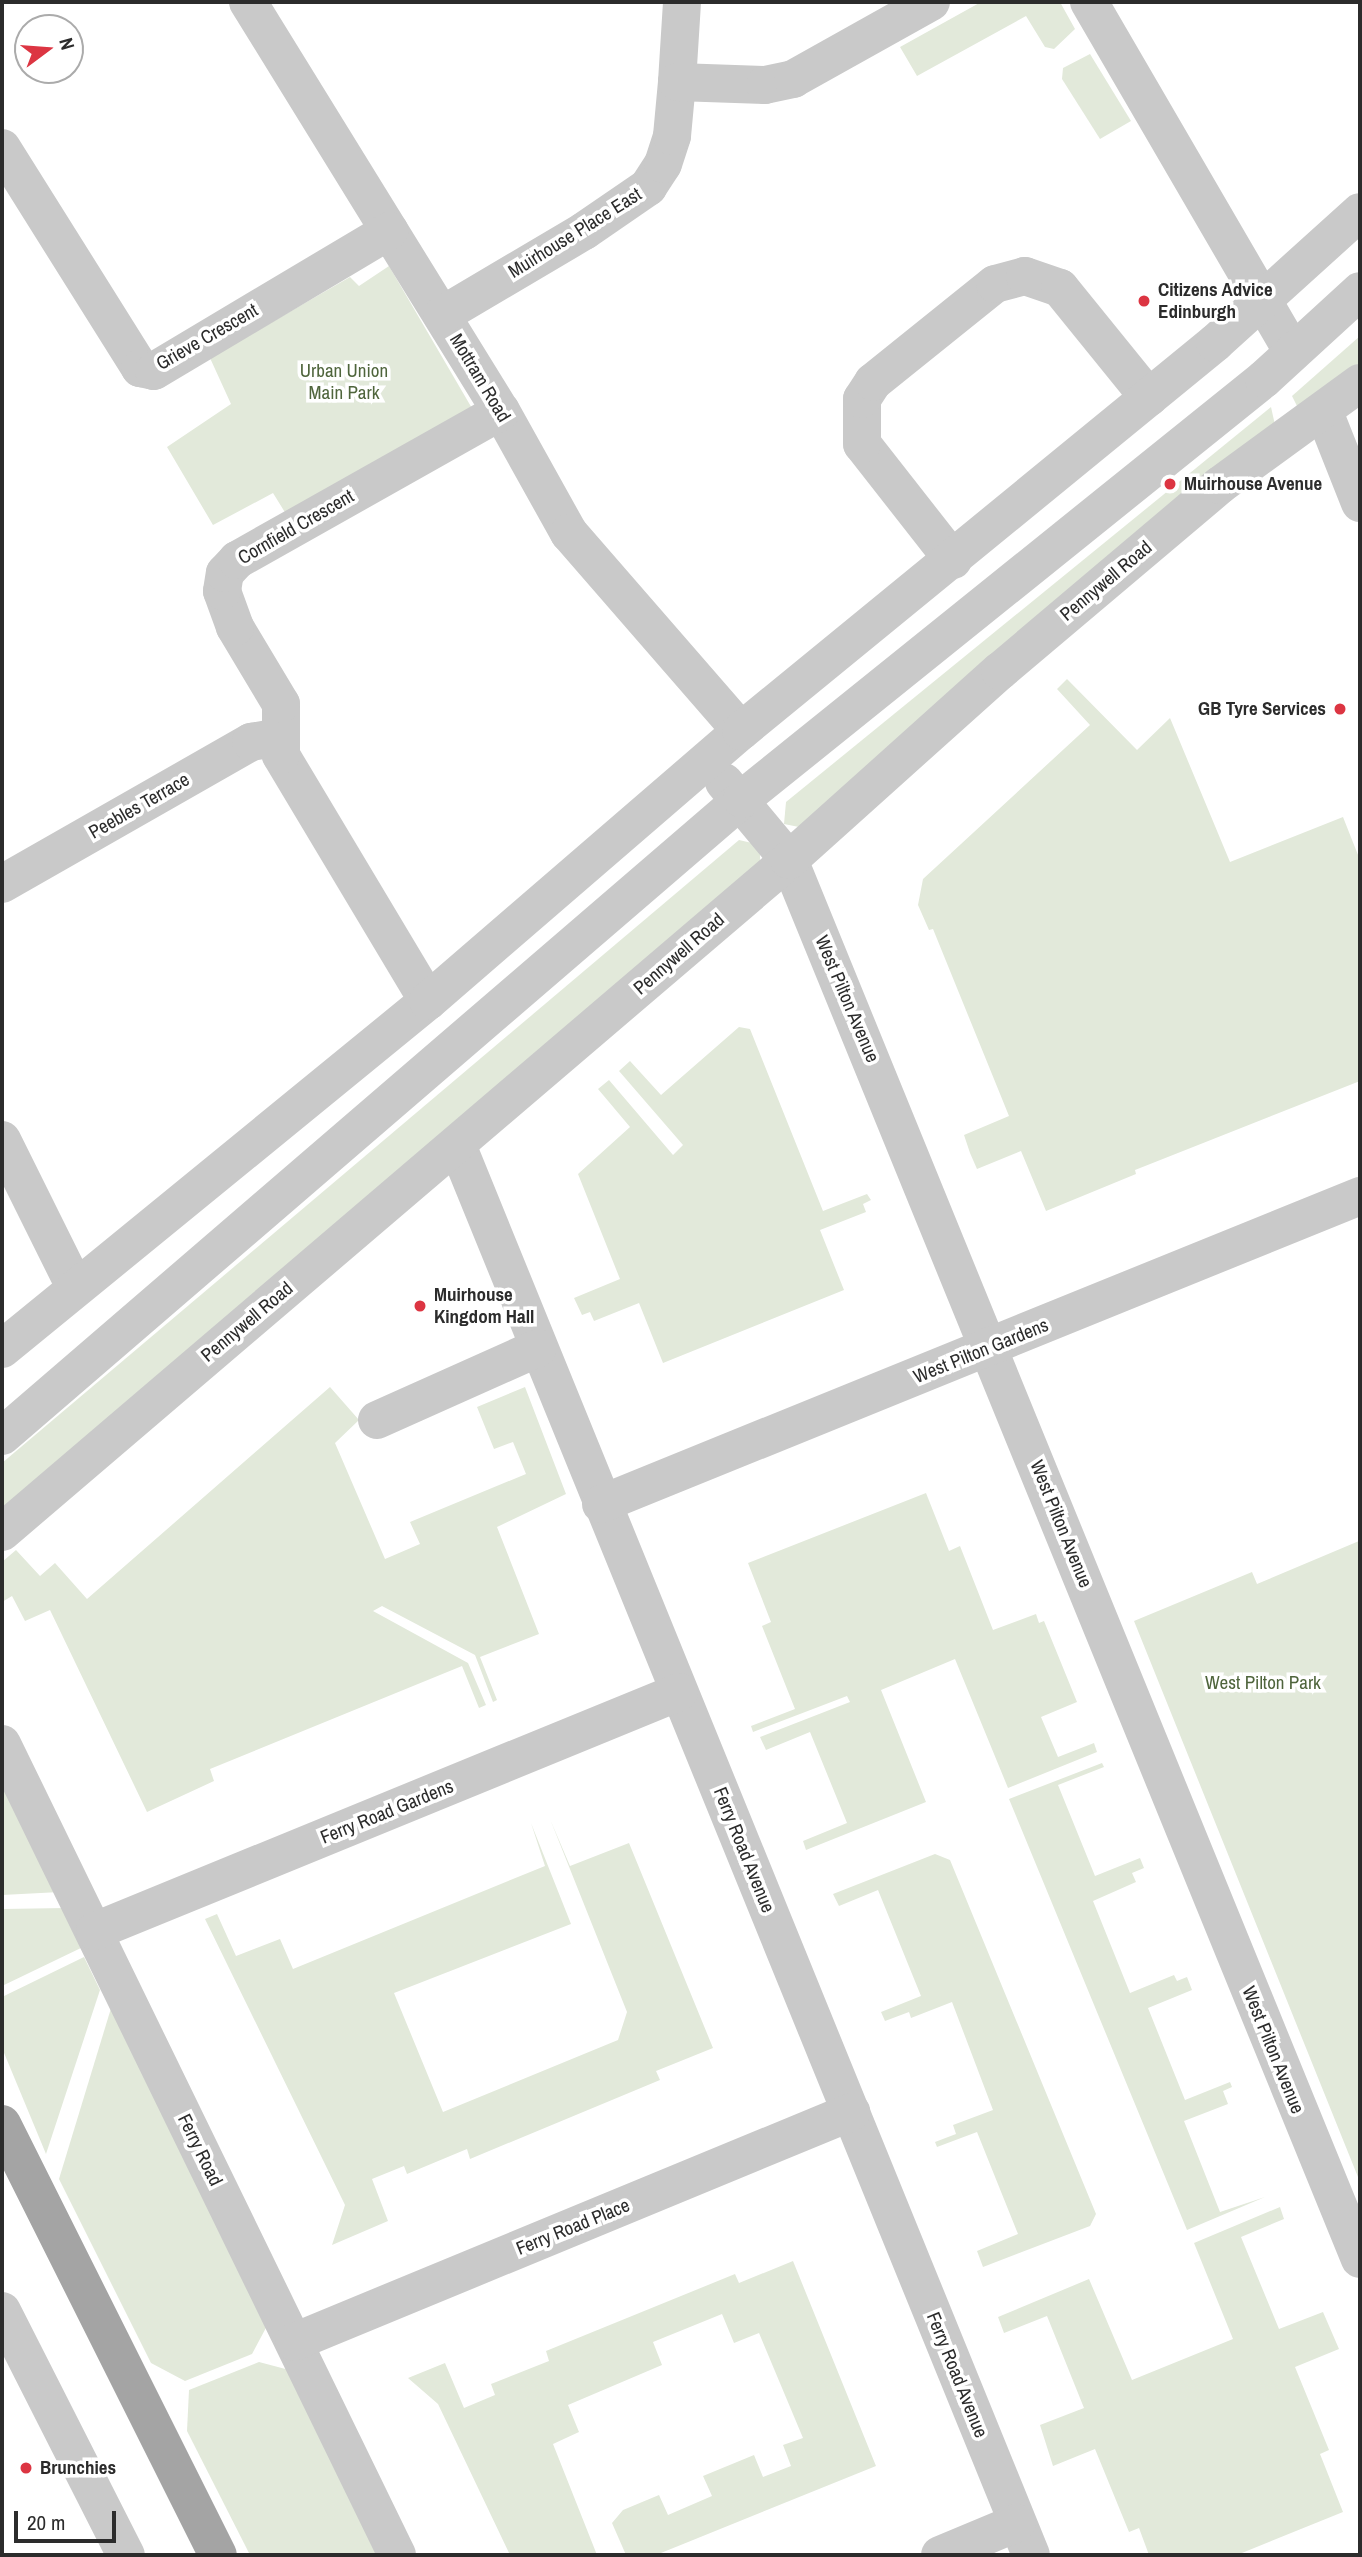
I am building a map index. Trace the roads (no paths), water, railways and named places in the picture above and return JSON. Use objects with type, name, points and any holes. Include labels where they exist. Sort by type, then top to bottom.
[{"type":"main road","points":[[2,2124],[218,2555]]},
{"type":"street","name":"Mottram Road","points":[[248,2],[442,315],[569,533],[741,731]]},
{"type":"street","name":"Muirhouse Place East","points":[[442,315],[594,225],[648,187],[663,164],[672,136],[682,2]]},
{"type":"street","points":[[677,82],[765,85],[793,79],[931,2]]},
{"type":"street","points":[[1088,2],[1293,352]]},
{"type":"street","name":"Grieve Crescent","points":[[2,148],[140,368],[154,371],[389,231]]},
{"type":"street","points":[[2,1349],[428,1001],[741,731],[1149,398],[1360,212]]},
{"type":"street","points":[[953,560],[862,444],[862,399],[873,382],[995,284],[1025,276],[1060,288],[1149,398]]},
{"type":"street","points":[[2,1436],[742,799],[1293,352],[1360,291]]},
{"type":"street","name":"Pennywell Road","points":[[2,1532],[789,860],[1000,671],[1209,494],[1360,383]]},
{"type":"street","name":"Cornfield Crescent","points":[[428,1001],[281,755],[281,704],[226,608],[222,591],[225,573],[254,549],[500,411]]},
{"type":"street","points":[[1324,412],[1360,503]]},
{"type":"street","name":"Peebles Terrace","points":[[2,884],[251,742],[279,737]]},
{"type":"street","points":[[704,764],[742,799]]},
{"type":"street","name":"West Pilton Avenue","points":[[742,799],[789,860],[991,1347],[1157,1766],[1360,2259]]},
{"type":"street","points":[[2,1140],[75,1287]]},
{"type":"street","name":"Ferry Road Avenue","points":[[457,1145],[1024,2539]]},
{"type":"street","name":"West Pilton Gardens","points":[[601,1504],[1360,1196]]},
{"type":"street","points":[[377,1420],[538,1348]]},
{"type":"street","name":"Ferry Road Gardens","points":[[94,1931],[679,1692]]},
{"type":"street","name":"Ferry Road","points":[[2,1744],[397,2555]]},
{"type":"street","name":"Ferry Road Place","points":[[294,2342],[851,2112]]},
{"type":"street","points":[[2,2311],[125,2555]]},
{"type":"street","points":[[940,2555],[1024,2539]]},
{"type":"place","name":"Citizens Advice Edinburgh","points":[[1144,301]]},
{"type":"place","name":"Muirhouse Avenue","points":[[1170,484]]},
{"type":"place","name":"GB Tyre Services","points":[[1340,709]]},
{"type":"place","name":"Muirhouse Kingdom Hall","points":[[420,1306]]},
{"type":"place","name":"Brunchies","points":[[26,2468]]},
{"type":"park label","name":"Urban Union Main Park","points":[[344,382]]},
{"type":"park label","name":"West Pilton Park","points":[[1263,1683]]}]
